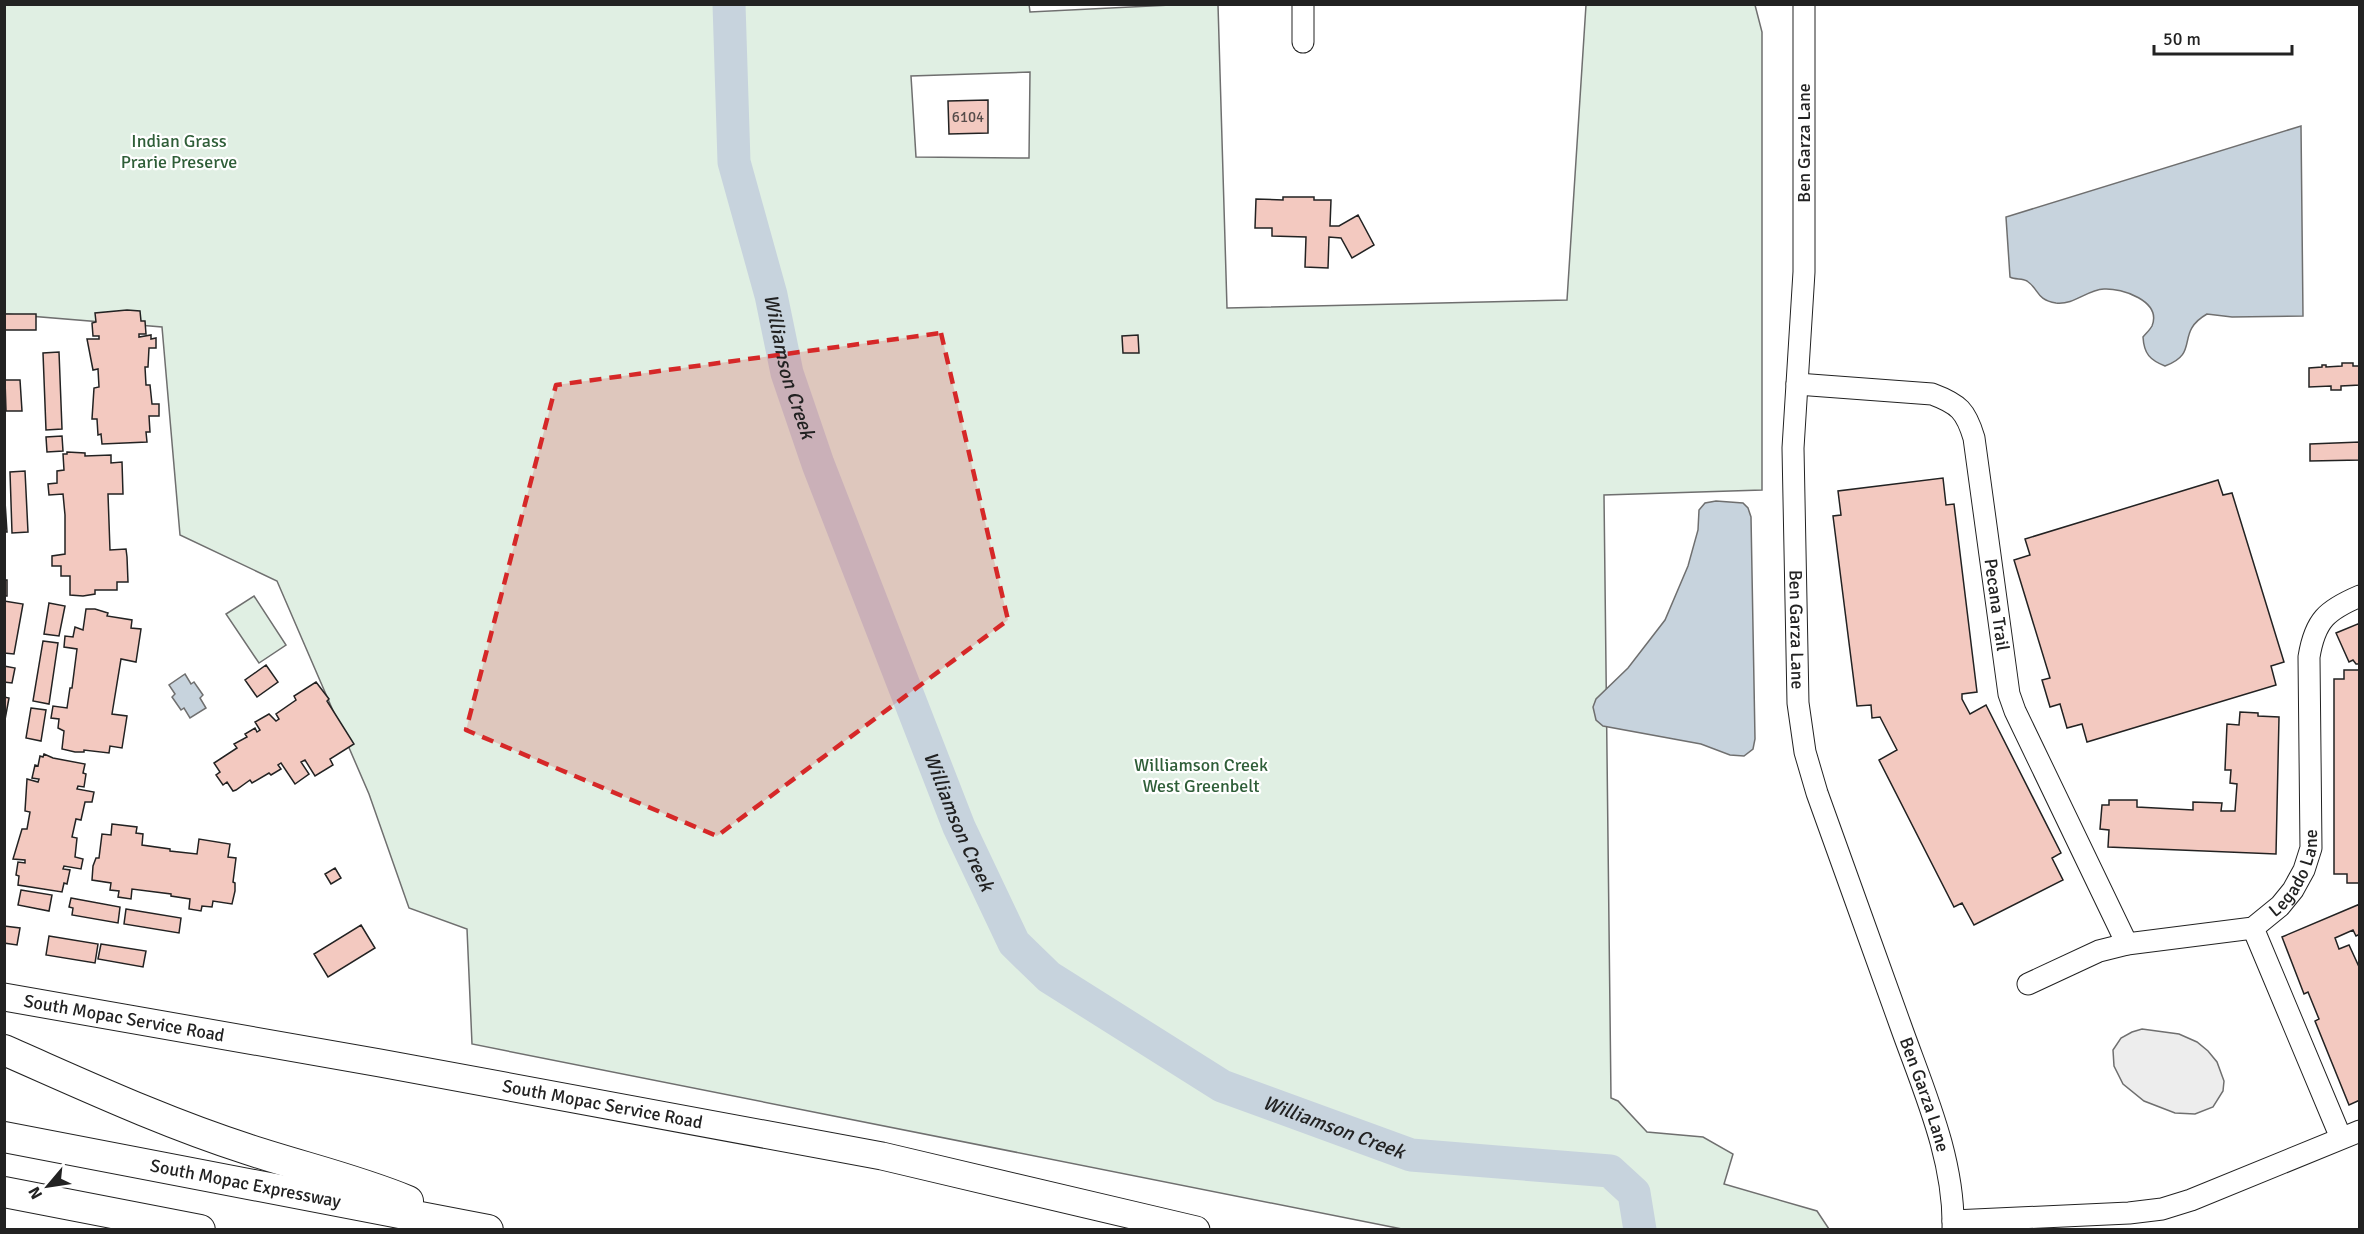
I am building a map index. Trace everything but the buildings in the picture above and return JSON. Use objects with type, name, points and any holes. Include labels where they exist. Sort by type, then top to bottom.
[{"type":"highway","points":[[4,1050],[166,1120],[247,1149],[369,1185],[476,1227]]},
{"type":"highway","name":"South Mopac Expressway","points":[[4,1137],[476,1227]]},
{"type":"highway","points":[[4,1192],[200,1230]]},
{"type":"main road","name":"South Mopac Service Road","points":[[4,997],[391,1065],[882,1156],[1196,1230]]},
{"type":"street","points":[[1303,4],[1303,42]]},
{"type":"street","name":"Ben Garza Lane","points":[[1804,4],[1804,272],[1793,448],[1798,703],[1806,752],[1817,793],[1926,1097],[1951,1188],[1953,1226]]},
{"type":"street","name":"Pecana Trail","points":[[1797,384],[1932,394],[1946,399],[1968,418],[1974,438],[2005,676],[2010,697],[2127,944]]},
{"type":"street","name":"Legado Lane","points":[[2028,984],[2099,951],[2127,944],[2253,928],[2280,906],[2293,890],[2304,870],[2311,848],[2310,657],[2312,642],[2325,615],[2337,605],[2360,596]]},
{"type":"street","points":[[1953,1226],[2162,1209],[2191,1200],[2350,1134],[2253,928]]},
{"type":"highlighted area","points":[[941,333],[1008,620],[717,836],[466,730],[556,385]]},
{"type":"green space","points":[[1029,4],[1030,12],[1218,5],[1227,308],[1567,300],[1586,5],[1755,5],[1762,32],[1762,490],[1604,495],[1611,1098],[1618,1101],[1647,1132],[1703,1137],[1733,1154],[1724,1184],[1817,1211],[1829,1229],[1402,1229],[472,1044],[467,929],[409,908],[369,794],[277,581],[180,535],[162,327],[5,314],[4,5]],"holes":[[[1030,72],[1029,158],[916,157],[911,76]]]},
{"type":"green space","points":[[254,596],[286,645],[259,663],[226,614]]},
{"type":"shaded area","points":[[2301,126],[2303,316],[2232,317],[2207,314],[2192,328],[2182,355],[2165,366],[2152,359],[2146,352],[2143,337],[2152,326],[2154,317],[2146,303],[2138,298],[2120,291],[2104,289],[2069,302],[2056,303],[2041,297],[2027,281],[2010,277],[2006,217]]},
{"type":"shaded area","points":[[1716,501],[1743,503],[1748,508],[1751,517],[1755,739],[1753,749],[1744,756],[1730,755],[1701,744],[1603,726],[1596,720],[1593,707],[1596,699],[1628,668],[1665,620],[1688,566],[1698,530],[1699,510],[1705,503]]},
{"type":"shaded area","points":[[185,674],[191,684],[194,682],[203,695],[200,698],[206,708],[190,718],[184,708],[181,710],[172,697],[175,694],[169,685]]},
{"type":"shaded area","points":[[2142,1029],[2179,1034],[2197,1042],[2208,1051],[2217,1062],[2224,1081],[2223,1091],[2213,1107],[2195,1114],[2175,1113],[2144,1101],[2123,1084],[2114,1066],[2113,1050],[2121,1038]]},
{"type":"waterway","name":"Williamson Creek","points":[[729,4],[734,162],[771,295],[787,373],[818,464],[959,827],[1014,943],[1049,977],[1222,1086],[1411,1155],[1610,1171],[1634,1193],[1640,1230]]},
{"type":"park label","name":"Indian Grass Prarie Preserve","points":[[179,151]]},
{"type":"park label","name":"Williamson Creek West Greenbelt","points":[[1201,775]]}]
